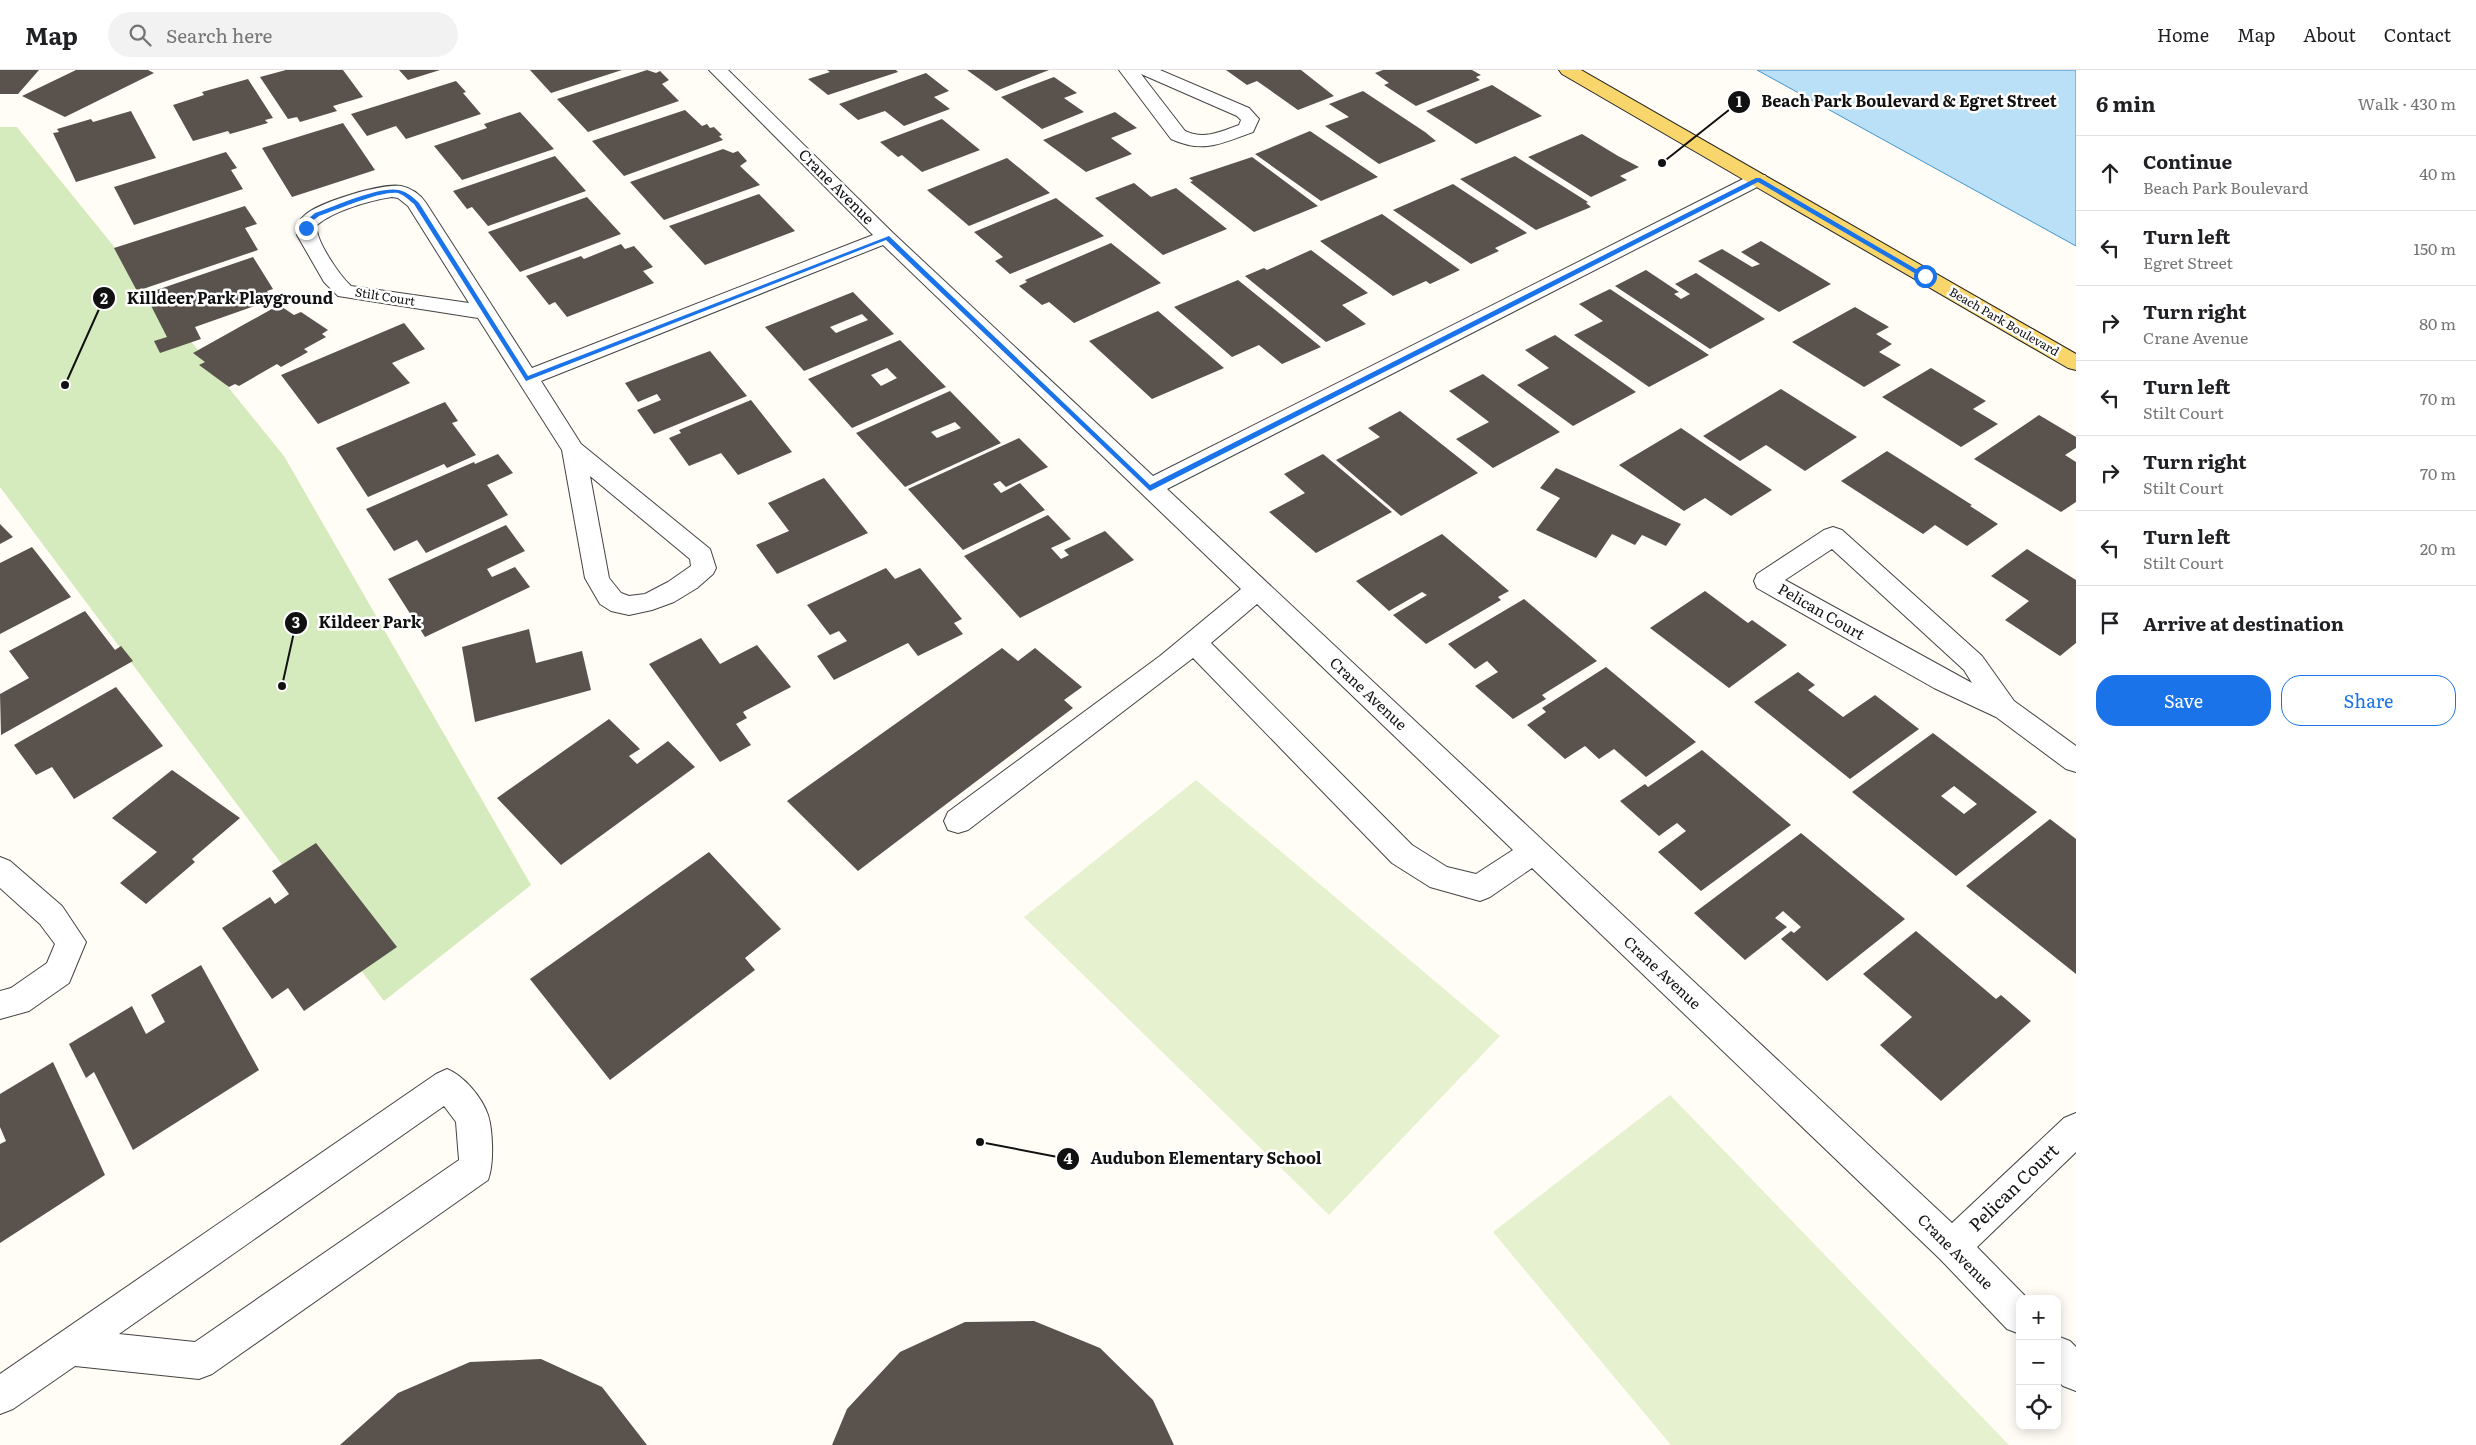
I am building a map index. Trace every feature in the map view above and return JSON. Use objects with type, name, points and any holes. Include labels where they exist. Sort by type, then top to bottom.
[{"type":"main road","name":"Beach Park Boulevard","points":[[1568,70],[2076,363]]},
{"type":"street","name":"Crane Avenue","points":[[718,70],[886,237],[1952,1248],[2016,1312]]},
{"type":"street","points":[[1128,70],[1178,135],[1191,141],[1208,142],[1247,128],[1250,119],[1243,112],[1145,70]]},
{"type":"street","points":[[1150,488],[1758,179]]},
{"type":"street","name":"Stilt Court","points":[[483,312],[344,291],[334,282],[308,235],[306,228],[309,221],[317,215],[384,192],[398,191],[416,203],[483,312],[573,450],[701,555],[704,568],[697,576],[649,602],[635,606],[621,605],[608,596],[597,578],[573,450]]},
{"type":"street","points":[[526,379],[886,237]]},
{"type":"street","name":"Pelican Court","points":[[2005,709],[1973,664],[1833,536],[1766,580],[1944,681],[2005,709],[2076,761]]},
{"type":"street","points":[[958,821],[1169,663],[1257,590]]},
{"type":"street","points":[[1194,642],[1402,854],[1440,878],[1480,888],[1534,851]]},
{"type":"street","points":[[0,870],[51,915],[71,942],[58,973],[18,1001],[0,1005]]},
{"type":"street","points":[[0,1396],[70,1347],[447,1085],[472,1116],[476,1168],[199,1361],[70,1347]]},
{"type":"street","name":"Pelican Court","points":[[1952,1248],[2076,1130]]},
{"type":"street","points":[[2061,1358],[2076,1373]]},
{"type":"green space","points":[[0,127],[17,127],[284,456],[531,885],[384,1001],[0,487]]},
{"type":"green space","points":[[1196,780],[1500,1036],[1329,1215],[1024,917]]},
{"type":"green space","points":[[1670,1095],[2009,1445],[1671,1445],[1493,1232]]},
{"type":"water","points":[[1757,70],[2076,70],[2076,246]]},
{"type":"building","points":[[0,70],[39,70],[18,94],[0,94]]},
{"type":"building","points":[[76,70],[148,70],[154,73],[65,117],[22,96]]},
{"type":"building","points":[[286,70],[343,70],[363,97],[333,106],[337,111],[300,122],[297,117],[288,119],[260,77]]},
{"type":"building","points":[[399,70],[440,70],[408,80]]},
{"type":"building","points":[[530,70],[622,70],[551,93]]},
{"type":"building","points":[[647,70],[656,73],[660,71],[669,80],[662,84],[679,101],[588,132],[557,99]]},
{"type":"building","points":[[827,70],[896,70],[898,72],[828,95],[808,79],[830,72]]},
{"type":"building","points":[[967,70],[1049,70],[996,91]]},
{"type":"building","points":[[1226,70],[1301,70],[1334,96],[1298,110],[1257,81],[1247,85]]},
{"type":"building","points":[[1383,70],[1472,70],[1481,75],[1476,77],[1480,80],[1416,106],[1384,85],[1389,83],[1375,73]]},
{"type":"building","points":[[926,73],[949,91],[934,97],[950,109],[904,126],[885,111],[858,120],[839,104]]},
{"type":"building","points":[[1054,77],[1077,93],[1064,98],[1084,112],[1042,129],[1001,97]]},
{"type":"building","points":[[248,79],[273,118],[265,120],[268,123],[230,134],[228,131],[193,141],[173,105],[204,95],[202,92]]},
{"type":"building","points":[[456,81],[466,92],[463,93],[481,114],[406,139],[396,126],[367,136],[351,114]]},
{"type":"building","points":[[1492,85],[1542,116],[1476,144],[1426,111]]},
{"type":"building","points":[[1363,91],[1436,141],[1379,164],[1325,126],[1349,117],[1329,104]]},
{"type":"building","points":[[685,110],[702,126],[707,124],[710,128],[714,127],[722,135],[719,136],[723,140],[624,176],[592,141]]},
{"type":"building","points":[[131,111],[156,158],[76,182],[53,133],[59,132],[57,129],[91,119],[93,122]]},
{"type":"building","points":[[520,112],[554,149],[462,180],[434,146],[487,128],[484,124]]},
{"type":"building","points":[[1115,112],[1137,128],[1111,138],[1132,154],[1086,172],[1043,140]]},
{"type":"building","points":[[942,119],[980,150],[922,172],[902,155],[898,157],[880,142]]},
{"type":"building","points":[[343,123],[375,170],[292,197],[262,148]]},
{"type":"building","points":[[1310,131],[1378,177],[1321,201],[1255,154]]},
{"type":"building","points":[[1582,134],[1639,167],[1620,176],[1627,180],[1591,197],[1528,157]]},
{"type":"building","points":[[723,149],[733,153],[738,151],[747,161],[740,166],[760,185],[664,220],[630,182]]},
{"type":"building","points":[[226,152],[237,168],[231,170],[243,189],[134,225],[114,187]]},
{"type":"building","points":[[555,156],[586,191],[488,226],[472,207],[467,209],[453,191]]},
{"type":"building","points":[[1515,156],[1588,202],[1586,203],[1591,207],[1536,230],[1460,179]]},
{"type":"building","points":[[1252,157],[1318,206],[1254,232],[1190,182],[1193,181],[1189,178]]},
{"type":"building","points":[[1007,158],[1050,193],[969,226],[927,190]]},
{"type":"building","points":[[1134,183],[1151,197],[1176,188],[1227,229],[1163,255],[1095,198]]},
{"type":"building","points":[[1453,184],[1527,233],[1495,248],[1499,251],[1471,264],[1393,210]]},
{"type":"building","points":[[759,194],[795,231],[705,265],[669,226]]},
{"type":"building","points":[[587,197],[621,234],[520,272],[488,232]]},
{"type":"building","points":[[1056,198],[1104,236],[1010,274],[995,261],[1003,257],[974,232]]},
{"type":"building","points":[[245,206],[257,224],[245,228],[258,250],[137,291],[114,248]]},
{"type":"building","points":[[1382,214],[1460,270],[1430,284],[1426,281],[1393,296],[1320,241]]},
{"type":"building","points":[[1761,241],[1831,284],[1779,312],[1698,261],[1722,249],[1752,267],[1760,264],[1741,252]]},
{"type":"building","points":[[1111,243],[1161,283],[1074,323],[1049,302],[1042,305],[1019,286],[1027,282],[1025,280]]},
{"type":"building","points":[[621,244],[625,249],[634,246],[653,267],[643,271],[654,283],[567,317],[555,302],[549,305],[526,276],[581,256],[584,259]]},
{"type":"building","points":[[1311,250],[1368,293],[1342,305],[1366,324],[1326,342],[1245,276],[1264,268],[1267,270]]},
{"type":"building","points":[[253,257],[273,289],[267,291],[272,300],[195,327],[201,339],[160,353],[154,341],[167,337],[145,294]]},
{"type":"building","points":[[1646,270],[1679,292],[1674,294],[1681,299],[1690,294],[1675,284],[1696,273],[1765,319],[1710,349],[1615,286]]},
{"type":"building","points":[[1238,280],[1321,347],[1282,364],[1259,345],[1232,357],[1174,307]]},
{"type":"building","points":[[1610,289],[1709,355],[1649,387],[1574,335],[1603,321],[1579,304]]},
{"type":"building","points":[[853,292],[894,334],[804,371],[765,327]],"holes":[[[862,314],[868,320],[836,333],[830,327]]]},
{"type":"building","points":[[279,305],[294,315],[301,312],[328,330],[322,334],[326,337],[304,349],[308,352],[281,367],[277,364],[239,386],[235,384],[229,387],[199,365],[205,362],[193,353]]},
{"type":"building","points":[[1855,307],[1889,327],[1876,334],[1892,344],[1879,352],[1901,365],[1864,387],[1792,342]]},
{"type":"building","points":[[1158,311],[1224,368],[1152,399],[1089,341]]},
{"type":"building","points":[[404,323],[425,349],[392,363],[410,383],[318,424],[281,375]]},
{"type":"building","points":[[1555,335],[1636,392],[1573,426],[1517,385],[1549,368],[1525,350]]},
{"type":"building","points":[[900,340],[946,387],[852,428],[808,379]],"holes":[[[887,368],[897,378],[881,386],[871,375]]]},
{"type":"building","points":[[710,351],[747,396],[654,434],[637,410],[661,400],[657,394],[638,402],[625,383]]},
{"type":"building","points":[[1931,368],[1986,401],[1973,409],[1998,424],[1961,447],[1882,397]]},
{"type":"building","points":[[1483,374],[1560,432],[1493,468],[1456,439],[1489,422],[1449,391]]},
{"type":"building","points":[[1781,389],[1857,437],[1805,471],[1766,445],[1740,461],[1703,436]]},
{"type":"building","points":[[950,391],[1001,443],[905,487],[856,433]],"holes":[[[955,422],[961,428],[937,438],[931,432]]]},
{"type":"building","points":[[751,400],[792,452],[738,475],[721,453],[689,466],[669,438],[681,433],[679,430]]},
{"type":"building","points":[[445,402],[458,421],[452,423],[476,455],[447,468],[444,464],[368,497],[336,448]]},
{"type":"building","points":[[1400,411],[1478,473],[1401,516],[1336,460],[1380,437],[1368,428]]},
{"type":"building","points":[[2039,415],[2076,437],[2076,448],[2065,455],[2076,462],[2076,502],[2061,512],[1974,459]]},
{"type":"building","points":[[1681,428],[1772,490],[1731,516],[1705,498],[1684,511],[1619,465]]},
{"type":"building","points":[[1019,438],[1048,467],[1006,487],[1000,481],[993,484],[1001,493],[1020,483],[1045,510],[963,550],[908,489]]},
{"type":"building","points":[[1887,451],[1972,505],[1970,506],[1998,524],[1967,546],[1935,525],[1923,534],[1841,481]]},
{"type":"building","points":[[498,454],[513,473],[487,485],[508,515],[426,553],[417,540],[394,551],[366,509],[474,462],[475,464]]},
{"type":"building","points":[[1323,454],[1392,512],[1316,553],[1269,512],[1305,493],[1284,474]]},
{"type":"building","points":[[1556,468],[1681,524],[1666,546],[1642,535],[1635,545],[1612,534],[1596,558],[1536,530],[1560,498],[1540,488]]},
{"type":"building","points":[[824,478],[868,533],[777,574],[756,545],[789,531],[768,503]]},
{"type":"building","points":[[1048,515],[1071,539],[1051,548],[1061,559],[1069,555],[1064,550],[1105,531],[1134,560],[1020,618],[964,556]]},
{"type":"building","points":[[0,524],[13,537],[0,544]]},
{"type":"building","points":[[506,525],[525,551],[487,569],[492,577],[515,567],[530,587],[425,637],[388,579]]},
{"type":"building","points":[[1442,534],[1509,591],[1498,597],[1501,600],[1426,644],[1393,615],[1427,595],[1422,592],[1389,611],[1356,581]]},
{"type":"building","points":[[32,547],[71,597],[0,634],[0,563]]},
{"type":"building","points":[[2027,549],[2076,580],[2076,643],[2060,656],[2005,620],[2029,601],[1991,576]]},
{"type":"building","points":[[886,568],[895,579],[920,568],[962,619],[954,623],[963,634],[918,656],[908,643],[834,680],[817,656],[847,641],[839,631],[830,635],[807,605]]},
{"type":"building","points":[[1705,591],[1748,623],[1752,620],[1787,645],[1729,688],[1650,628]]},
{"type":"building","points":[[1524,599],[1597,661],[1542,695],[1546,699],[1513,719],[1475,686],[1498,672],[1487,661],[1475,669],[1448,644]]},
{"type":"building","points":[[85,611],[115,650],[121,646],[133,661],[1,735],[0,694],[29,678],[9,651]]},
{"type":"building","points":[[529,629],[536,663],[582,651],[591,690],[475,722],[462,647]]},
{"type":"building","points":[[701,638],[720,664],[757,645],[791,687],[743,712],[747,718],[736,724],[751,745],[720,762],[649,664]]},
{"type":"building","points":[[1002,648],[1018,661],[1035,648],[1082,687],[1064,700],[1073,708],[858,871],[787,801]]},
{"type":"building","points":[[1606,667],[1696,742],[1646,777],[1614,749],[1599,759],[1585,746],[1565,759],[1527,725],[1546,712],[1542,708]]},
{"type":"building","points":[[1798,672],[1815,685],[1808,690],[1843,717],[1875,695],[1919,729],[1850,779],[1754,702]]},
{"type":"building","points":[[116,687],[163,746],[74,799],[52,767],[36,775],[14,745]]},
{"type":"building","points":[[609,719],[640,749],[629,756],[637,764],[668,741],[695,767],[561,865],[497,798]]},
{"type":"building","points":[[1933,733],[2037,812],[1956,876],[1852,792]],"holes":[[[1954,786],[1977,804],[1964,814],[1941,796]]]},
{"type":"building","points":[[1702,750],[1791,825],[1701,891],[1658,852],[1686,831],[1677,823],[1659,836],[1620,801],[1645,784],[1648,787]]},
{"type":"building","points":[[172,770],[240,818],[192,859],[195,862],[146,904],[120,883],[157,852],[112,818]]},
{"type":"building","points":[[2050,819],[2076,839],[2076,974],[1966,886]]},
{"type":"building","points":[[1801,833],[1905,919],[1827,981],[1781,939],[1791,931],[1794,933],[1801,927],[1783,911],[1775,918],[1787,927],[1745,960],[1694,913]]},
{"type":"building","points":[[316,843],[397,947],[304,1011],[288,988],[272,999],[222,928],[270,897],[275,904],[289,894],[272,871]]},
{"type":"building","points":[[709,852],[781,929],[745,958],[755,970],[610,1080],[530,979]]},
{"type":"building","points":[[1916,931],[1996,999],[2001,995],[2031,1021],[1941,1101],[1880,1045],[1912,1017],[1863,974]]},
{"type":"building","points":[[201,965],[259,1070],[133,1150],[94,1072],[86,1078],[69,1044],[132,1006],[146,1034],[165,1022],[151,995]]},
{"type":"building","points":[[53,1062],[105,1175],[0,1243],[0,1144],[6,1141],[0,1127],[0,1094]]},
{"type":"building","points":[[1034,1321],[1100,1348],[1153,1400],[1174,1445],[832,1445],[847,1409],[900,1352],[965,1322]]},
{"type":"building","points":[[541,1359],[602,1387],[647,1445],[340,1445],[398,1393],[470,1362]]},
{"type":"place","name":"Beach Park Boulevard & Egret Street","points":[[1662,163]]},
{"type":"place","name":"Killdeer Park Playground","points":[[65,385]]},
{"type":"place","name":"Kildeer Park","points":[[282,686]]},
{"type":"place","name":"Audubon Elementary School","points":[[980,1142]]},
{"type":"route","points":[[306,228],[309,221],[317,215],[384,192],[398,191],[408,196],[416,203],[526,379],[886,237],[1150,488],[1758,179],[1925,276]]}]
